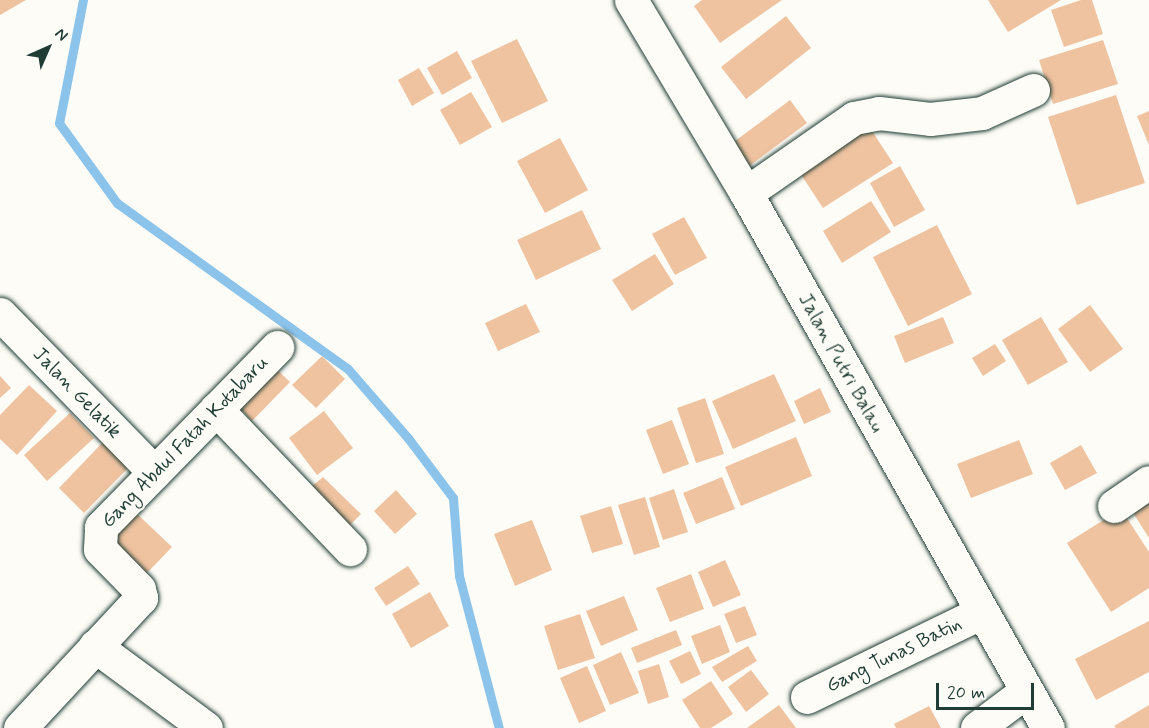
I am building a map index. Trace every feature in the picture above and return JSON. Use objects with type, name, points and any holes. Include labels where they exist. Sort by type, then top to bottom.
[{"type":"street","name":"Jalan Putri Balau","points":[[631,0],[746,193],[980,613],[1048,728]]},
{"type":"street","points":[[746,193],[854,118],[879,113],[930,119],[982,113],[1033,90]]},
{"type":"street","name":"Jalan Gelatik","points":[[0,314],[154,472]]},
{"type":"street","name":"Gang Abdul Fatah Kotabaru","points":[[20,728],[141,598],[139,589],[100,549],[101,527],[277,347]]},
{"type":"street","points":[[216,409],[350,549]]},
{"type":"street","points":[[1114,506],[1149,482]]},
{"type":"street","name":"Gang Tunas Batin","points":[[807,697],[980,613]]},
{"type":"street","points":[[95,646],[206,728]]},
{"type":"street","points":[[976,728],[1025,692]]},
{"type":"building","points":[[0,0],[26,0],[0,15]]},
{"type":"building","points":[[702,0],[782,0],[720,43],[694,6]]},
{"type":"building","points":[[988,0],[1061,0],[1008,32]]},
{"type":"building","points":[[1081,0],[1092,0],[1103,34],[1064,47],[1051,10]]},
{"type":"building","points":[[786,16],[811,48],[746,99],[721,67]]},
{"type":"building","points":[[517,39],[548,101],[502,123],[471,61]]},
{"type":"building","points":[[1103,40],[1118,84],[1053,104],[1039,60]]},
{"type":"building","points":[[457,51],[472,78],[442,95],[427,68]]},
{"type":"building","points":[[419,68],[434,93],[412,106],[398,80]]},
{"type":"building","points":[[471,92],[492,127],[460,145],[440,110]]},
{"type":"building","points":[[1116,95],[1145,183],[1077,205],[1048,117]]},
{"type":"building","points":[[790,100],[807,123],[748,167],[731,144]]},
{"type":"building","points":[[1149,111],[1149,145],[1137,116]]},
{"type":"building","points":[[868,125],[893,163],[823,208],[798,170]]},
{"type":"building","points":[[560,138],[588,190],[545,213],[517,161]]},
{"type":"building","points":[[900,166],[925,210],[894,227],[870,183]]},
{"type":"building","points":[[871,201],[891,232],[842,263],[823,231]]},
{"type":"building","points":[[582,210],[601,249],[536,280],[517,240]]},
{"type":"building","points":[[684,217],[707,258],[675,275],[652,234]]},
{"type":"building","points":[[937,225],[972,294],[908,326],[873,257]]},
{"type":"building","points":[[655,254],[674,284],[632,311],[612,280]]},
{"type":"building","points":[[526,304],[540,332],[498,351],[485,323]]},
{"type":"building","points":[[1090,305],[1123,349],[1090,372],[1058,329]]},
{"type":"building","points":[[943,317],[954,343],[905,363],[894,336]]},
{"type":"building","points":[[1041,317],[1068,362],[1028,385],[1002,340]]},
{"type":"building","points":[[995,344],[1006,361],[983,376],[972,358]]},
{"type":"building","points":[[322,356],[345,379],[316,408],[292,385]]},
{"type":"building","points":[[270,363],[290,382],[252,421],[232,400]]},
{"type":"building","points":[[774,374],[796,421],[733,449],[712,401]]},
{"type":"building","points":[[0,376],[11,388],[0,398]]},
{"type":"building","points":[[29,385],[57,411],[17,455],[0,439],[0,415]]},
{"type":"building","points":[[820,388],[831,412],[804,424],[794,401]]},
{"type":"building","points":[[705,398],[724,454],[696,463],[677,408]]},
{"type":"building","points":[[324,411],[353,448],[317,475],[289,438]]},
{"type":"building","points":[[70,413],[94,438],[47,481],[24,455]]},
{"type":"building","points":[[672,420],[689,464],[663,474],[646,430]]},
{"type":"building","points":[[796,437],[812,476],[741,506],[725,467]]},
{"type":"building","points":[[1019,440],[1033,474],[971,498],[957,464]]},
{"type":"building","points":[[104,441],[130,466],[84,513],[59,488]]},
{"type":"building","points":[[1081,445],[1097,473],[1065,490],[1050,463]]},
{"type":"building","points":[[323,477],[361,514],[342,533],[304,493]]},
{"type":"building","points":[[722,477],[735,509],[696,524],[683,493]]},
{"type":"building","points":[[674,489],[688,532],[663,540],[649,498]]},
{"type":"building","points":[[1149,489],[1149,538],[1127,503]]},
{"type":"building","points":[[396,490],[417,514],[395,534],[374,511]]},
{"type":"building","points":[[645,497],[660,547],[634,555],[618,505]]},
{"type":"building","points":[[611,506],[623,544],[592,553],[580,516]]},
{"type":"building","points":[[132,509],[172,547],[145,575],[105,538]]},
{"type":"building","points":[[1121,509],[1149,552],[1149,588],[1111,612],[1067,543]]},
{"type":"building","points":[[532,520],[552,570],[515,586],[494,534]]},
{"type":"building","points":[[725,560],[741,595],[713,607],[698,572]]},
{"type":"building","points":[[408,566],[420,584],[386,606],[374,588]]},
{"type":"building","points":[[691,574],[704,609],[670,622],[656,588]]},
{"type":"building","points":[[430,592],[449,626],[411,648],[392,614]]},
{"type":"building","points":[[624,596],[638,630],[601,646],[586,611]]},
{"type":"building","points":[[745,606],[757,635],[736,643],[724,614]]},
{"type":"building","points":[[580,614],[595,658],[558,670],[544,626]]},
{"type":"building","points":[[1149,621],[1149,672],[1096,700],[1075,659]]},
{"type":"building","points":[[720,625],[730,652],[702,664],[691,636]]},
{"type":"building","points":[[676,630],[682,645],[637,663],[631,648]]},
{"type":"building","points":[[748,646],[757,661],[722,682],[712,667]]},
{"type":"building","points":[[690,651],[701,674],[681,684],[669,661]]},
{"type":"building","points":[[621,652],[639,693],[610,705],[593,665]]},
{"type":"building","points":[[659,664],[669,697],[648,704],[638,671]]},
{"type":"building","points":[[587,666],[606,711],[579,723],[560,678]]},
{"type":"building","points":[[751,670],[769,694],[746,712],[728,687]]},
{"type":"building","points":[[711,681],[733,714],[711,728],[700,728],[682,700]]},
{"type":"building","points":[[779,705],[796,728],[747,728]]},
{"type":"building","points":[[1149,705],[1149,728],[1116,728],[1114,726]]},
{"type":"building","points":[[929,706],[941,728],[896,728],[894,724]]},
{"type":"waterway","points":[[83,0],[59,123],[117,203],[348,369],[408,438],[453,498],[459,576],[499,728]]}]
